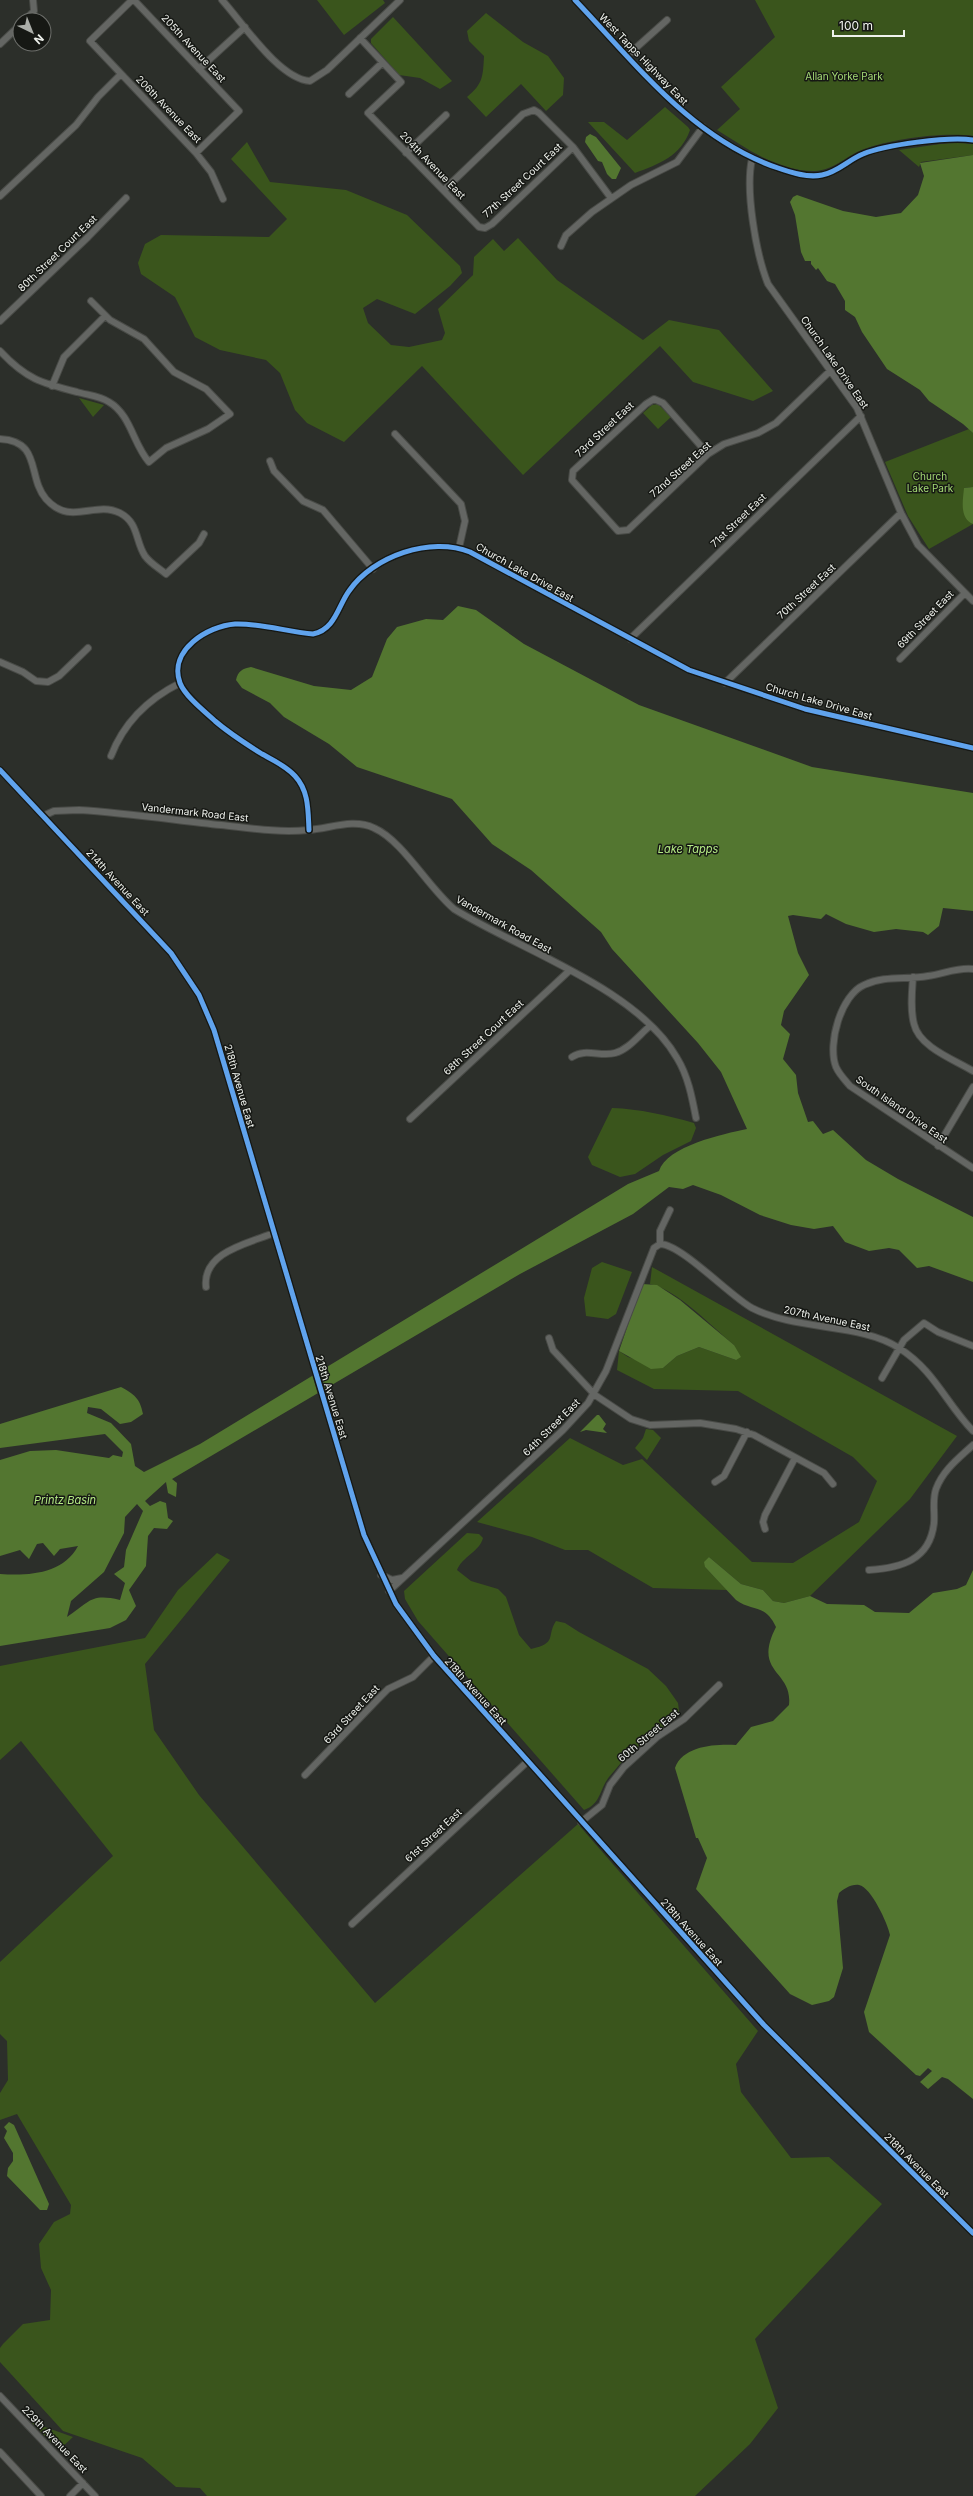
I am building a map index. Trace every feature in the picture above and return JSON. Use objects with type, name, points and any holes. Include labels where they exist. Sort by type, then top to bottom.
[{"type":"street","points":[[33,0],[33,12]]},
{"type":"street","name":"206th Avenue East","points":[[133,0],[90,41],[196,153],[211,172],[223,199]]},
{"type":"street","name":"205th Avenue East","points":[[133,0],[239,111],[196,153]]},
{"type":"street","points":[[222,0],[279,64],[295,77],[303,80],[318,78],[400,0]]},
{"type":"street","name":"West Tapps Highway East","points":[[575,0],[668,99],[703,127],[752,158],[786,171],[817,176],[835,170],[861,155],[874,151],[943,139],[973,140]]},
{"type":"street","points":[[628,55],[667,20]]},
{"type":"street","points":[[199,68],[245,27]]},
{"type":"street","points":[[0,44],[12,33]]},
{"type":"street","points":[[349,94],[382,63],[360,38]]},
{"type":"street","name":"204th Avenue East","points":[[382,63],[401,82],[368,113],[444,190],[476,225],[485,228]]},
{"type":"street","points":[[0,196],[76,125],[98,97],[121,74]]},
{"type":"street","points":[[444,190],[530,110],[539,113],[573,147],[611,198]]},
{"type":"street","points":[[406,153],[446,115]]},
{"type":"street","points":[[561,246],[566,235],[611,198],[631,185],[677,162],[703,127]]},
{"type":"street","name":"77th Street Court East","points":[[485,228],[492,224],[573,147]]},
{"type":"street","name":"Church Lake Drive East","points":[[752,158],[749,184],[764,275],[772,291],[861,416],[901,513],[918,545],[973,601]]},
{"type":"street","name":"80th Street Court East","points":[[0,321],[88,238],[126,198]]},
{"type":"street","points":[[0,351],[26,375],[35,380],[52,386],[101,398],[115,406],[125,418],[139,450],[150,462],[166,448],[208,428],[230,414],[206,388],[168,367],[144,339],[105,316],[91,301]]},
{"type":"street","points":[[52,386],[64,357],[105,316]]},
{"type":"street","name":"72nd Street East","points":[[624,532],[708,454],[724,444],[758,433],[776,423],[830,371]]},
{"type":"street","name":"73rd Street East","points":[[624,532],[618,531],[575,485],[572,477],[573,471],[646,404],[654,399],[663,403],[708,454]]},
{"type":"street","name":"71st Street East","points":[[630,639],[861,416]]},
{"type":"street","points":[[395,434],[460,504],[465,521],[459,548]]},
{"type":"street","points":[[0,438],[12,441],[27,451],[33,462],[39,488],[46,499],[58,508],[79,513],[106,509],[118,512],[127,518],[136,530],[146,558],[166,574],[199,543],[204,534]]},
{"type":"street","points":[[270,461],[274,472],[303,500],[323,510],[373,569]]},
{"type":"street","name":"70th Street East","points":[[725,683],[901,513]]},
{"type":"street","name":"Church Lake Drive East","points":[[180,683],[179,671],[181,660],[190,644],[199,636],[219,627],[236,624],[302,633],[321,632],[332,621],[352,586],[373,569],[394,557],[416,549],[445,546],[459,548],[672,662],[725,683],[827,714],[973,748]]},
{"type":"street","name":"69th Street East","points":[[900,659],[965,593]]},
{"type":"street","points":[[0,662],[24,672],[36,681],[48,682],[59,676],[88,648]]},
{"type":"street","points":[[111,756],[116,742],[135,715],[157,696],[180,683],[218,723],[295,776],[306,796],[309,830]]},
{"type":"street","name":"214th Avenue East","points":[[0,770],[170,951],[194,986],[209,1017]]},
{"type":"street","name":"Vandermark Road East","points":[[43,816],[54,811],[79,810],[255,829],[309,830],[356,824],[368,826],[380,831],[397,845],[433,890],[454,909],[613,996],[650,1026],[677,1057],[687,1080],[696,1118]]},
{"type":"street","name":"South Island Drive East","points":[[973,968],[913,977],[877,980],[863,985],[853,993],[836,1027],[833,1047],[835,1064],[850,1086],[973,1168]]},
{"type":"street","name":"68th Street Court East","points":[[410,1119],[569,971]]},
{"type":"street","points":[[913,977],[912,1013],[916,1031],[928,1043],[973,1071]]},
{"type":"street","name":"218th Avenue East","points":[[209,1017],[364,1535],[381,1575],[403,1616],[434,1656],[527,1762],[764,2025],[973,2233]]},
{"type":"street","points":[[572,1057],[584,1052],[606,1054],[620,1051],[627,1047],[650,1026]]},
{"type":"street","points":[[938,1146],[973,1087]]},
{"type":"street","name":"64th Street East","points":[[389,1591],[406,1577],[563,1430],[595,1395],[654,1248],[660,1244],[660,1231],[670,1210]]},
{"type":"street","points":[[206,1287],[205,1277],[209,1267],[220,1257],[232,1249],[274,1233]]},
{"type":"street","name":"207th Avenue East","points":[[660,1244],[668,1246],[745,1303],[766,1314],[794,1322],[863,1334],[899,1348],[932,1376],[973,1431]]},
{"type":"street","points":[[882,1378],[899,1348],[911,1334],[927,1323],[938,1332],[973,1346]]},
{"type":"street","points":[[549,1338],[553,1350],[595,1395],[640,1423],[662,1426],[713,1424],[747,1432],[824,1473],[833,1484]]},
{"type":"street","points":[[715,1482],[724,1476],[747,1432]]},
{"type":"street","points":[[869,1570],[904,1565],[921,1552],[932,1534],[935,1491],[940,1479],[948,1468],[973,1445]]},
{"type":"street","points":[[765,1529],[763,1522],[765,1515],[795,1458]]},
{"type":"street","points":[[381,1575],[395,1580],[406,1577]]},
{"type":"street","name":"63rd Street East","points":[[305,1776],[388,1689],[413,1677],[434,1656]]},
{"type":"street","name":"60th Street East","points":[[581,1822],[602,1805],[614,1779],[628,1763],[657,1737],[684,1719],[719,1685]]},
{"type":"street","name":"61st Street East","points":[[352,1924],[527,1762]]},
{"type":"street","name":"229th Avenue East","points":[[0,2396],[95,2496]]},
{"type":"street","points":[[0,2452],[41,2496]]},
{"type":"street","points":[[0,2462],[5,2457]]},
{"type":"street","points":[[70,2496],[83,2483]]},
{"type":"green space","points":[[317,0],[383,0],[385,3],[344,35]]},
{"type":"green space","name":"Allan Yorke Park","points":[[755,0],[973,0],[973,136],[947,135],[917,137],[887,143],[862,150],[834,166],[815,171],[789,168],[763,158],[739,144],[717,130],[740,109],[721,87],[775,37]]},
{"type":"green space","points":[[486,13],[523,42],[548,56],[564,78],[563,95],[546,111],[521,84],[486,117],[467,97],[479,84],[483,69],[484,56],[469,41],[467,31]]},
{"type":"green space","points":[[393,17],[452,81],[440,89],[420,78],[399,75],[371,43],[371,39]]},
{"type":"green space","points":[[665,107],[690,130],[686,139],[675,153],[668,158],[635,173],[588,122],[604,122],[627,140]]},
{"type":"green space","points":[[247,142],[270,182],[346,190],[407,215],[460,266],[462,273],[450,286],[415,314],[377,299],[363,308],[368,323],[391,345],[409,347],[442,340],[445,333],[438,309],[473,275],[474,257],[493,239],[504,251],[518,238],[557,280],[643,340],[669,320],[719,330],[773,391],[753,401],[693,382],[660,346],[523,475],[422,366],[344,442],[307,423],[295,410],[280,373],[266,360],[220,350],[195,337],[175,297],[141,274],[138,263],[145,244],[161,235],[269,237],[287,219],[231,159]]},
{"type":"green space","points":[[954,142],[973,144],[973,155],[921,162],[919,167],[899,150]]},
{"type":"green space","points":[[79,398],[104,405],[93,417]]},
{"type":"green space","points":[[658,404],[671,417],[658,429],[643,413],[652,405]]},
{"type":"green space","name":"Church Lake Park","points":[[969,429],[973,433],[973,487],[964,488],[973,524],[929,549],[908,516],[885,462]]},
{"type":"green space","points":[[612,1108],[643,1111],[673,1117],[694,1123],[696,1128],[691,1141],[663,1155],[635,1174],[620,1177],[592,1165],[588,1157]]},
{"type":"green space","points":[[602,1262],[632,1272],[616,1314],[608,1319],[586,1316],[584,1298],[592,1268]]},
{"type":"green space","points":[[652,1267],[957,1436],[910,1499],[810,1596],[784,1603],[773,1601],[763,1590],[741,1584],[709,1557],[705,1567],[727,1590],[653,1588],[588,1550],[565,1550],[532,1537],[477,1522],[570,1438],[623,1465],[642,1459],[752,1562],[793,1563],[859,1522],[877,1481],[853,1457],[738,1391],[654,1389],[617,1370],[619,1351],[628,1357],[663,1368],[677,1356],[699,1347],[736,1360],[734,1345],[705,1319],[672,1293],[650,1284]]},
{"type":"green space","points":[[646,1429],[653,1430],[661,1438],[647,1460],[635,1448],[643,1438]]},
{"type":"green space","points":[[467,1533],[479,1534],[483,1538],[478,1547],[459,1565],[457,1570],[471,1581],[498,1589],[506,1597],[519,1635],[531,1649],[539,1647],[548,1641],[556,1621],[565,1623],[648,1669],[666,1686],[678,1703],[679,1711],[675,1717],[627,1756],[609,1777],[594,1804],[584,1810],[418,1621],[405,1599],[404,1591]]},
{"type":"green space","points":[[217,1553],[230,1560],[145,1664],[154,1730],[199,1795],[375,2003],[578,1824],[758,2031],[736,2064],[741,2092],[791,2158],[829,2157],[882,2204],[755,2339],[778,2408],[750,2444],[695,2496],[207,2496],[200,2488],[176,2487],[142,2458],[63,2431],[0,2362],[0,2348],[23,2324],[50,2320],[51,2290],[41,2268],[39,2244],[54,2222],[70,2214],[71,2205],[17,2114],[0,2120],[0,2093],[8,2080],[7,2041],[0,2034],[0,1962],[113,1856],[21,1741],[0,1760],[0,1666],[145,1638],[178,1590]]},
{"type":"green space","points":[[31,2422],[73,2437],[59,2450]]},
{"type":"water","points":[[590,134],[596,137],[621,168],[616,179],[612,179],[607,174],[602,162],[598,161],[585,142],[586,137]]},
{"type":"water","points":[[973,155],[973,433],[963,424],[929,401],[920,390],[887,369],[862,332],[855,317],[845,310],[845,301],[835,284],[827,281],[818,268],[816,270],[811,264],[811,261],[805,261],[801,252],[795,215],[790,202],[793,197],[797,195],[843,211],[876,217],[901,213],[918,195],[924,176],[920,163]]},
{"type":"water","points":[[973,487],[973,524],[966,518],[963,503],[964,488]]},
{"type":"water","name":"Lake Tapps","points":[[458,606],[476,610],[524,644],[639,705],[812,767],[973,793],[973,911],[943,908],[939,926],[928,935],[923,932],[896,929],[874,932],[846,924],[826,914],[821,919],[793,915],[788,916],[798,953],[809,975],[784,1011],[781,1025],[790,1034],[783,1059],[796,1075],[798,1093],[808,1122],[813,1121],[823,1134],[833,1130],[866,1160],[898,1179],[973,1217],[973,1282],[929,1266],[917,1268],[899,1250],[889,1248],[869,1251],[845,1242],[833,1226],[814,1229],[791,1225],[760,1215],[721,1195],[693,1185],[683,1189],[669,1187],[633,1214],[520,1274],[172,1479],[177,1483],[176,1497],[168,1493],[166,1482],[145,1501],[150,1506],[160,1501],[166,1503],[168,1518],[173,1521],[167,1529],[154,1528],[148,1536],[146,1566],[129,1590],[136,1606],[126,1620],[110,1628],[0,1646],[0,1574],[11,1575],[33,1573],[54,1568],[72,1555],[78,1546],[60,1549],[54,1556],[43,1543],[37,1544],[29,1559],[20,1550],[0,1556],[0,1460],[30,1451],[56,1450],[109,1458],[113,1455],[122,1457],[123,1452],[105,1434],[0,1448],[0,1424],[121,1387],[136,1397],[143,1414],[131,1422],[120,1424],[101,1409],[88,1407],[87,1413],[111,1423],[131,1444],[135,1466],[144,1472],[200,1444],[628,1184],[659,1171],[664,1162],[684,1148],[697,1142],[747,1129],[721,1072],[698,1043],[612,949],[601,932],[531,870],[492,844],[452,799],[357,767],[329,744],[284,717],[270,703],[242,688],[236,680],[241,671],[251,667],[314,686],[351,690],[372,677],[387,639],[397,627],[426,619],[443,620]],"holes":[[[137,1504],[143,1511],[126,1550],[124,1567],[114,1574],[125,1583],[120,1600],[96,1598],[86,1603],[67,1617],[71,1601],[104,1572],[124,1533],[125,1517]]]},
{"type":"water","points":[[642,1284],[657,1285],[680,1300],[734,1345],[741,1357],[736,1360],[699,1347],[677,1356],[663,1368],[651,1369],[619,1351]]},
{"type":"water","points":[[597,1415],[599,1415],[606,1424],[603,1429],[607,1433],[586,1430],[580,1432]]},
{"type":"water","points":[[709,1557],[741,1584],[763,1590],[773,1601],[784,1603],[810,1596],[827,1604],[864,1605],[875,1612],[909,1613],[933,1593],[957,1589],[966,1585],[973,1570],[973,2099],[948,2079],[942,2077],[928,2089],[920,2082],[932,2071],[928,2068],[920,2076],[916,2075],[869,2032],[864,2012],[890,1935],[886,1923],[874,1899],[864,1887],[853,1885],[845,1888],[839,1893],[837,1901],[843,1968],[834,1997],[829,2001],[812,2005],[790,1994],[696,1889],[707,1858],[698,1838],[696,1838],[675,1768],[679,1760],[693,1750],[710,1746],[736,1745],[751,1727],[773,1721],[789,1705],[789,1694],[771,1663],[768,1654],[770,1642],[776,1627],[772,1619],[763,1611],[742,1604],[736,1600],[705,1567],[704,1562]]},
{"type":"water","points":[[9,2122],[14,2125],[49,2204],[47,2210],[40,2210],[7,2176],[8,2168],[13,2161],[13,2153],[4,2138],[7,2131],[4,2127]]},
{"type":"cycle path","points":[[575,0],[643,74],[692,119],[719,139],[747,155],[778,168],[794,173],[817,176],[838,169],[863,154],[886,147],[934,140],[973,140]]},
{"type":"cycle path","points":[[309,830],[307,802],[300,782],[288,769],[232,734],[195,703],[182,688],[180,683],[178,671],[180,660],[185,650],[193,642],[213,629],[224,626],[245,624],[313,634],[320,632],[331,623],[345,597],[359,579],[388,559],[404,552],[421,548],[438,546],[470,552],[689,670],[805,709],[973,748]]},
{"type":"cycle path","points":[[0,770],[171,953],[199,995],[214,1030],[364,1535],[396,1604],[434,1656],[764,2025],[973,2233]]},
{"type":"water label","name":"Printz Basin","points":[[65,1500]]}]
